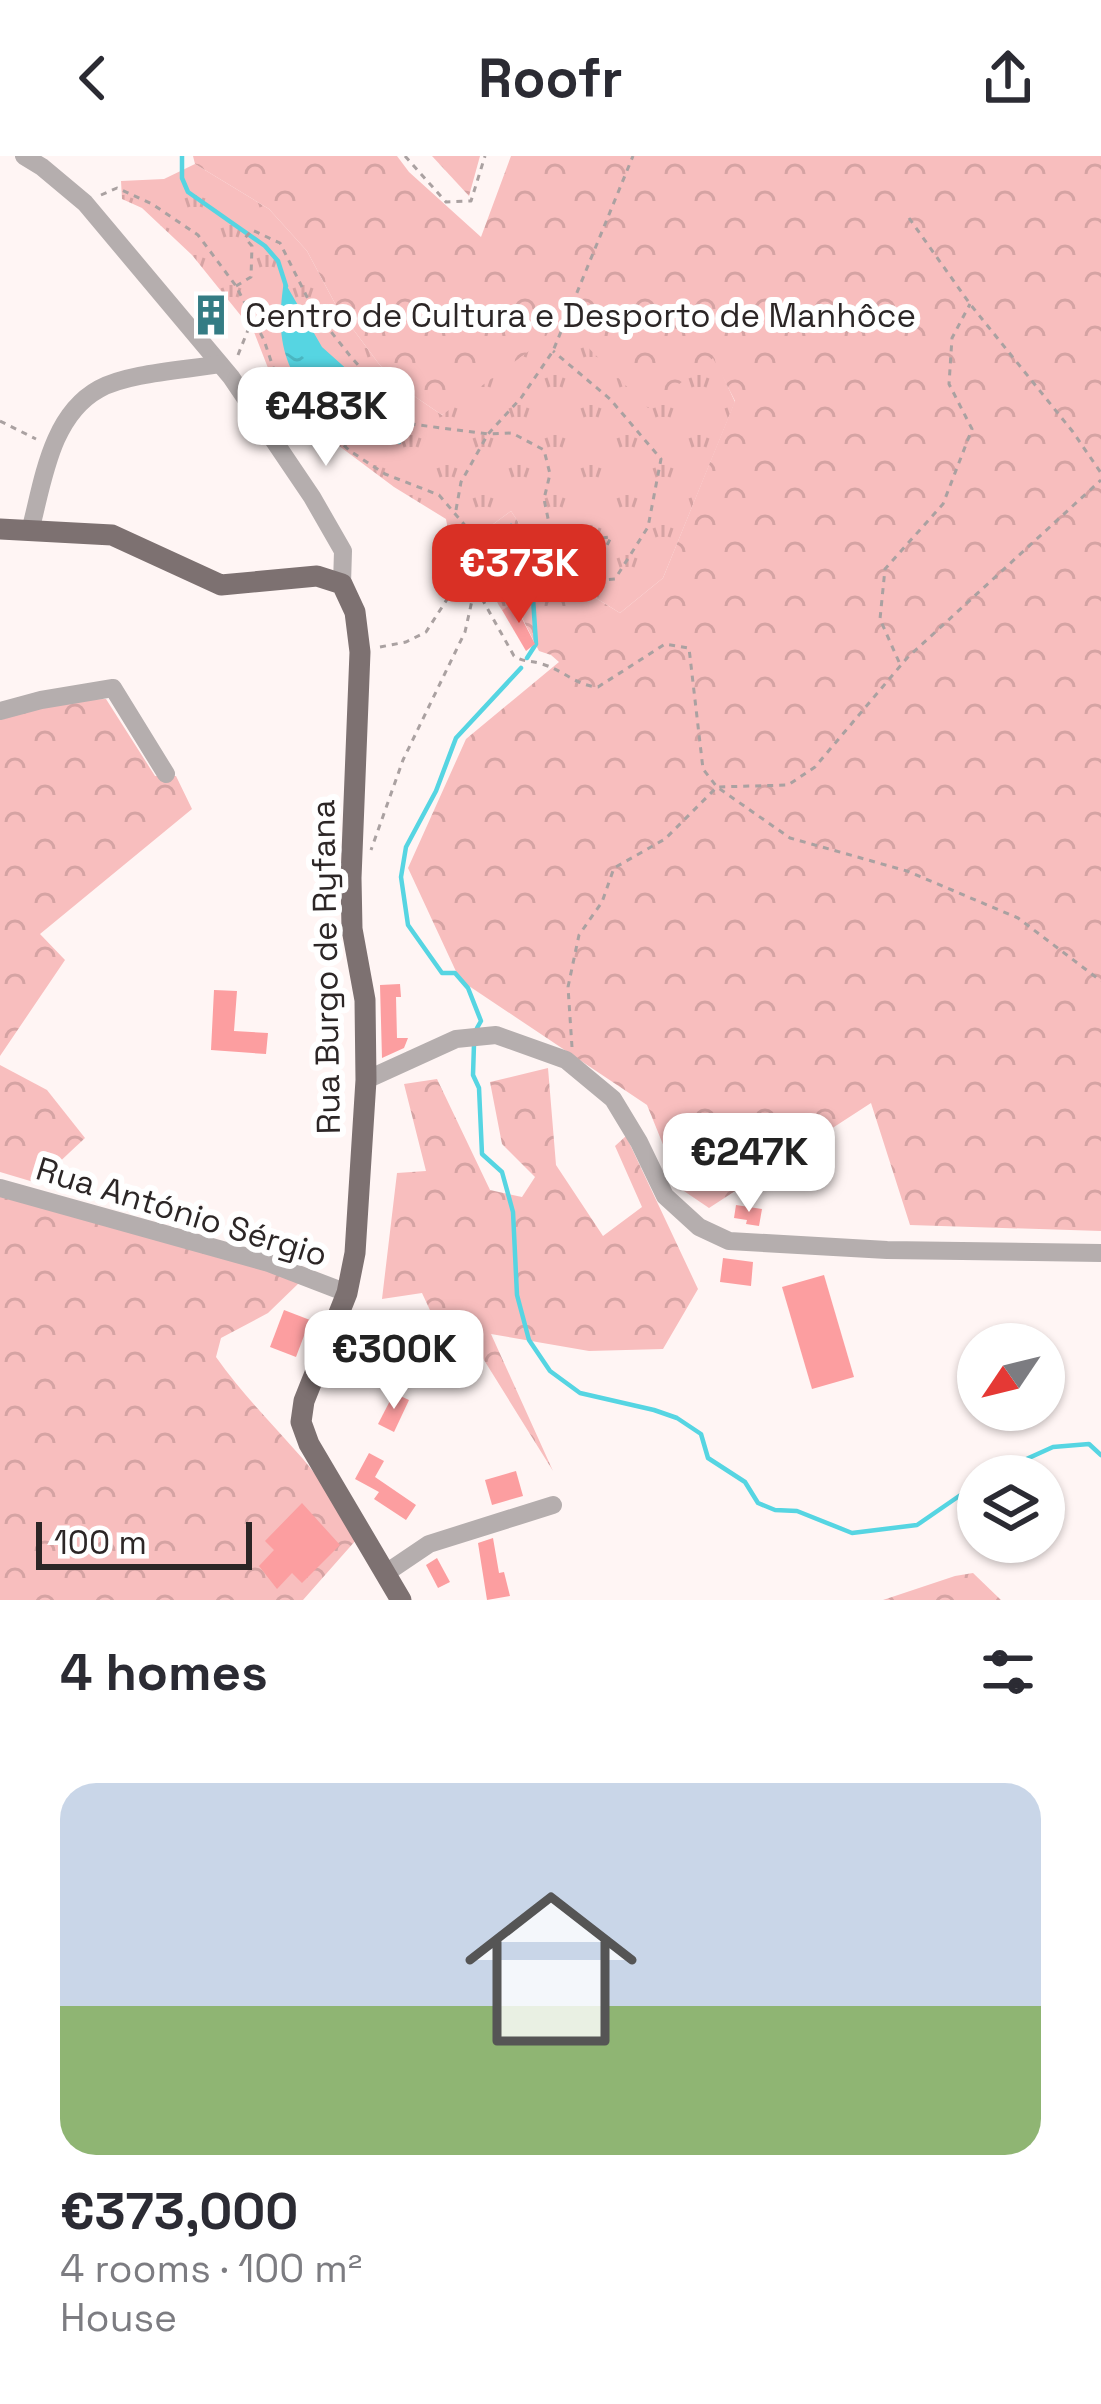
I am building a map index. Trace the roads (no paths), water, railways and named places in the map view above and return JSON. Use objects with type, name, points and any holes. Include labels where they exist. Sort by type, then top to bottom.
[{"type":"main road","points":[[0,529],[112,535],[221,585],[317,576],[342,584]]},
{"type":"main road","name":"Rua Burgo de Ryfana","points":[[342,584],[355,612],[360,652],[351,895],[365,1000],[366,1080],[355,1252],[347,1293],[304,1401],[302,1422],[309,1444],[401,1600]]},
{"type":"street","points":[[24,156],[85,202],[227,365],[343,551],[342,584]]},
{"type":"street","points":[[30,532],[53,448],[74,410],[100,388],[121,380],[227,365]]},
{"type":"street","points":[[0,711],[113,688],[166,773]]},
{"type":"street","points":[[366,1080],[456,1039],[496,1035],[565,1060],[613,1099],[665,1196],[699,1227],[729,1241],[1101,1252]]},
{"type":"street","name":"Rua António Sérgio","points":[[0,1188],[269,1263],[347,1293]]},
{"type":"street","points":[[386,1573],[429,1544],[553,1504]]},
{"type":"water","points":[[284,281],[322,347],[382,405],[345,436],[312,401],[290,367],[281,330]]},
{"type":"waterway","points":[[182,156],[182,178],[188,192],[265,246],[278,261],[286,286]]},
{"type":"waterway","points":[[364,419],[399,442]]},
{"type":"waterway","points":[[511,526],[524,541],[531,567],[536,644],[527,658]]},
{"type":"waterway","points":[[477,1028],[481,1021],[468,988],[455,973],[442,973],[408,925],[401,877],[406,847],[436,791],[456,738],[521,668]]},
{"type":"waterway","points":[[474,1044],[482,1154],[502,1172],[513,1212],[517,1295],[529,1340],[550,1371],[580,1393],[677,1418],[701,1434],[708,1458],[745,1482],[758,1503],[775,1510],[797,1511],[852,1533],[917,1525],[957,1497]]},
{"type":"waterway","points":[[1035,1455],[1053,1447],[1089,1444],[1101,1455]]},
{"type":"place","name":"Centro de Cultura e Desporto de Manhôce","points":[[211,315]]}]
